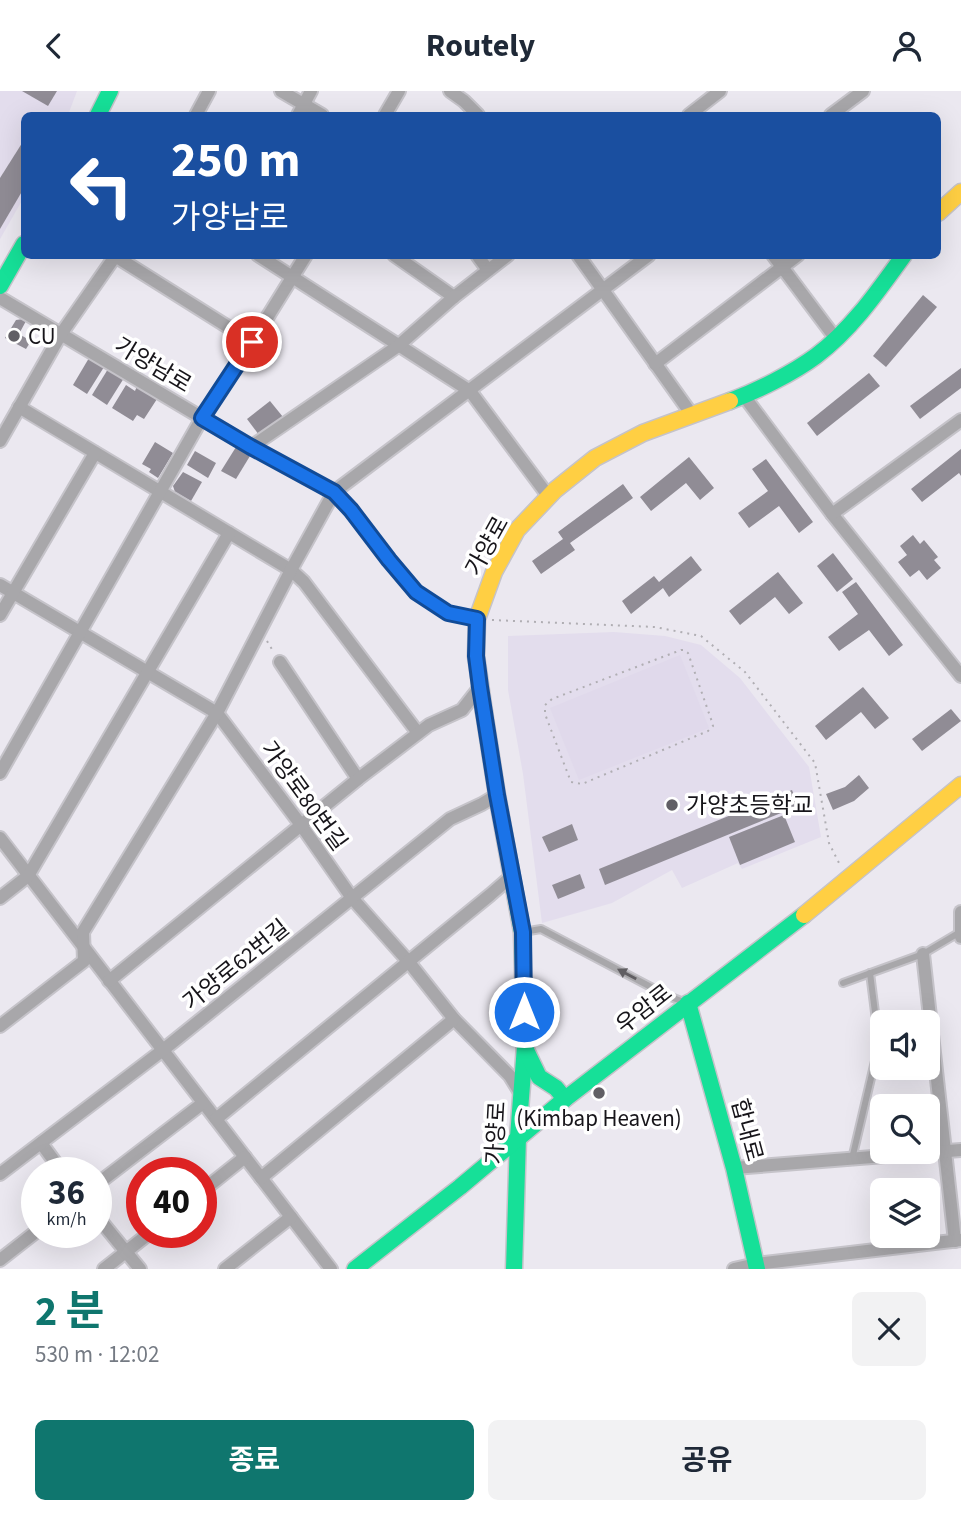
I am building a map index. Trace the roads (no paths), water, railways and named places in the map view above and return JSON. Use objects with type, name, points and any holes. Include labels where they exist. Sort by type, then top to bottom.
[{"type":"street","points":[[100,112],[110,91]]},
{"type":"street","points":[[198,112],[209,91]]},
{"type":"street","points":[[281,91],[301,110],[311,91]]},
{"type":"street","points":[[387,112],[399,91]]},
{"type":"street","points":[[450,91],[475,112]]},
{"type":"street","points":[[694,112],[720,91]]},
{"type":"street","points":[[836,112],[863,91]]},
{"type":"street","points":[[941,210],[961,192]]},
{"type":"street","points":[[0,286],[21,249]]},
{"type":"street","points":[[0,441],[61,334],[114,259]]},
{"type":"street","points":[[121,259],[252,342]]},
{"type":"street","points":[[264,259],[470,391],[549,497]]},
{"type":"street","points":[[0,773],[202,418],[304,259]]},
{"type":"street","points":[[400,259],[454,296]]},
{"type":"street","points":[[480,259],[488,270]]},
{"type":"street","points":[[251,447],[398,346],[454,296],[503,259]]},
{"type":"street","points":[[581,259],[692,415]]},
{"type":"street","points":[[0,1026],[84,961],[83,932],[217,713],[334,492],[644,259]]},
{"type":"street","points":[[776,259],[836,339]]},
{"type":"street","points":[[655,364],[793,259]]},
{"type":"street","name":"가양로","points":[[514,1269],[518,1137],[525,1046],[523,932],[497,795],[476,656],[477,619],[494,572],[517,530],[555,489],[594,458],[643,433],[744,396],[815,357],[836,339],[876,295],[901,259]]},
{"type":"street","name":"가양남로","points":[[0,298],[251,447],[334,492],[416,592],[448,613],[477,619]]},
{"type":"street","points":[[744,396],[832,514],[961,676]]},
{"type":"street","points":[[19,407],[291,570],[304,582],[418,733]]},
{"type":"street","points":[[832,514],[961,420]]},
{"type":"street","points":[[0,615],[95,453]]},
{"type":"street","points":[[0,898],[28,876],[229,533]]},
{"type":"street","name":"가양로80번길","points":[[0,585],[217,713],[352,898],[408,961],[454,1019],[510,1076],[521,1094]]},
{"type":"street","points":[[280,662],[358,779]]},
{"type":"street","points":[[110,981],[358,779],[429,725],[462,711],[480,687]]},
{"type":"street","name":"우암로","points":[[355,1269],[460,1187],[565,1099],[792,925],[961,785]]},
{"type":"street","name":"가양로62번길","points":[[1,1173],[163,1050],[450,818],[497,795]]},
{"type":"street","points":[[0,838],[331,1269]]},
{"type":"street","points":[[216,1119],[513,875]]},
{"type":"street","points":[[961,912],[961,934]]},
{"type":"street","points":[[734,1269],[958,1241],[944,1152],[923,954]]},
{"type":"street","name":"합내로","points":[[688,1003],[734,1168],[756,1266]]},
{"type":"street","points":[[261,1178],[454,1019]]},
{"type":"street","points":[[525,1046],[539,1077],[556,1088],[565,1099]]},
{"type":"street","points":[[112,1173],[203,1103]]},
{"type":"street","points":[[41,1143],[51,1157]]},
{"type":"street","points":[[734,1168],[961,1150]]},
{"type":"street","points":[[217,1179],[245,1157]]},
{"type":"street","points":[[225,1269],[291,1217]]},
{"type":"street","points":[[112,1234],[140,1269]]},
{"type":"street","points":[[0,1260],[21,1244]]},
{"type":"street","points":[[104,1269],[130,1248]]},
{"type":"lane","points":[[523,932],[541,929],[666,995],[688,1003]]},
{"type":"lane","points":[[843,983],[923,954],[961,934]]},
{"type":"lane","points":[[852,1159],[878,1044],[870,973]]},
{"type":"place","name":"CU","points":[[14,336]]},
{"type":"place","name":"가양초등학교","points":[[672,805]]},
{"type":"place","name":"(Kimbap Heaven)","points":[[599,1093]]}]
